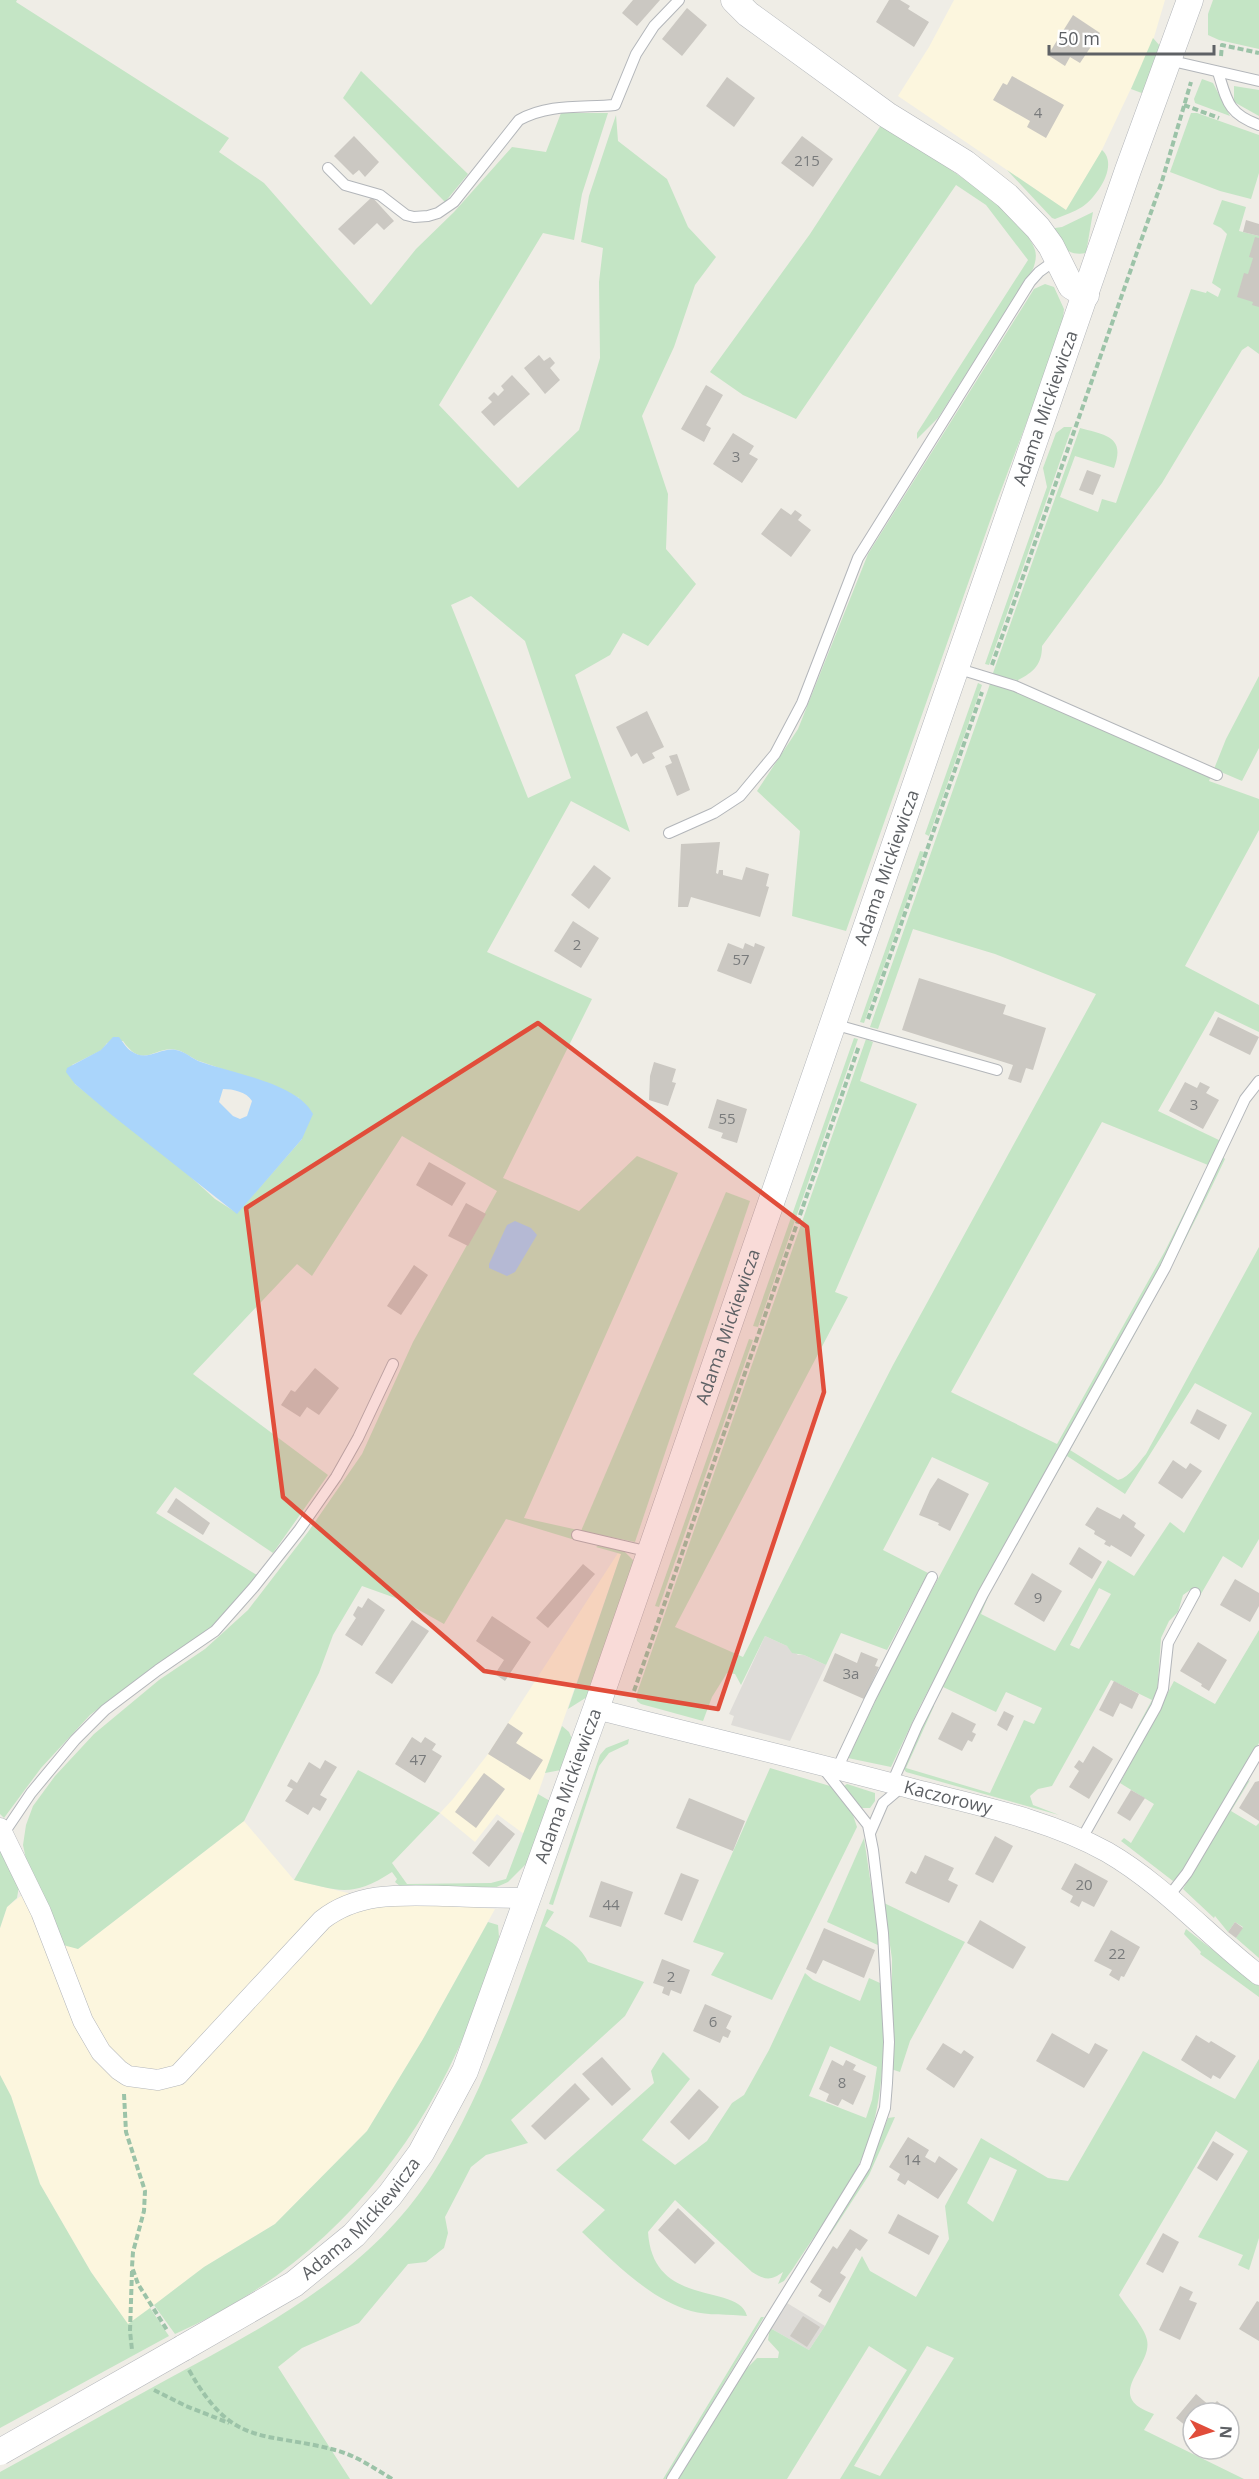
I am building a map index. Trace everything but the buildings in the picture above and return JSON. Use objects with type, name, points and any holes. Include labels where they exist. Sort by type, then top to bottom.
[{"type":"street","points":[[734,0],[748,14],[887,115],[965,163],[1007,196],[1038,228],[1058,259],[1071,286],[1086,295]]},
{"type":"street","name":"Adama Mickiewicza","points":[[0,2452],[294,2284],[354,2235],[400,2182],[434,2131],[465,2071],[596,1709],[832,1024],[1190,0]]},
{"type":"street","name":"Kaczorowy","points":[[596,1709],[1044,1824],[1082,1840],[1135,1869],[1169,1896],[1231,1953],[1259,1974]]},
{"type":"street","points":[[2,1830],[40,1912],[86,2028],[109,2062],[128,2076],[158,2080],[178,2075],[322,1920],[343,1906],[366,1898],[401,1895],[527,1898]]},
{"type":"lane","points":[[328,168],[345,185],[380,195],[406,215],[421,218],[438,213],[454,202],[519,120],[534,113],[557,108],[615,105],[636,54],[654,26],[679,0]]},
{"type":"lane","points":[[1168,60],[1259,81]]},
{"type":"lane","points":[[1218,72],[1226,100],[1233,111],[1241,118],[1259,125]]},
{"type":"lane","points":[[669,834],[714,813],[740,796],[775,754],[802,703],[858,558],[1030,282],[1039,272],[1058,259]]},
{"type":"lane","points":[[956,668],[1015,686],[1216,775]]},
{"type":"lane","points":[[832,1024],[997,1071]]},
{"type":"lane","points":[[870,1833],[883,1803],[898,1785],[917,1726],[983,1594],[1165,1269],[1245,1099],[1259,1081]]},
{"type":"lane","points":[[2,1830],[75,1740],[105,1710],[215,1631],[254,1587],[299,1530],[336,1477],[358,1438],[393,1364]]},
{"type":"lane","points":[[577,1535],[650,1552]]},
{"type":"lane","points":[[672,2479],[865,2166],[885,2108],[889,2042],[884,1933],[870,1833],[861,1815],[829,1767],[870,1699],[932,1577]]},
{"type":"lane","points":[[1082,1840],[1156,1707],[1163,1689],[1166,1648],[1195,1593]]},
{"type":"lane","points":[[1169,1896],[1187,1873],[1259,1751]]},
{"type":"path","points":[[1218,72],[1222,45],[1259,53]]},
{"type":"path","points":[[634,1691],[1162,181],[1195,66]]},
{"type":"path","points":[[128,2076],[124,2094],[125,2122],[130,2149],[145,2191],[144,2211],[133,2252],[132,2267],[138,2284],[180,2350],[204,2397],[230,2423],[264,2437],[357,2457],[392,2479]]},
{"type":"highlighted area","points":[[538,1023],[807,1227],[824,1392],[718,1709],[484,1671],[283,1497],[246,1208]]},
{"type":"shaded area","points":[[954,0],[1165,0],[1152,44],[1100,154],[1066,210],[898,96],[929,47]]},
{"type":"shaded area","points":[[618,1553],[621,1554],[524,1834],[497,1814],[475,1842],[440,1813],[488,1754]]},
{"type":"shaded area","points":[[765,1636],[787,1646],[798,1655],[804,1655],[826,1665],[790,1741],[731,1725],[734,1716],[729,1714]]},
{"type":"shaded area","points":[[244,1821],[294,1880],[348,1893],[360,1906],[444,1904],[495,1909],[423,2039],[367,2131],[275,2224],[204,2267],[128,2325],[91,2272],[40,2184],[11,2096],[0,2075],[0,1928],[7,1907],[37,1883],[78,1949]]},
{"type":"shaded area","points":[[787,2303],[825,2326],[809,2350],[770,2328]]},
{"type":"green space","points":[[0,0],[17,0],[16,2],[229,138],[219,152],[264,183],[371,305],[416,249],[454,212],[512,147],[546,152],[561,113],[608,113],[582,194],[574,240],[543,233],[439,405],[518,488],[579,430],[600,358],[599,282],[603,248],[581,242],[589,196],[616,115],[618,141],[667,179],[688,227],[716,257],[695,285],[674,347],[642,416],[668,494],[666,549],[696,584],[648,646],[623,633],[610,655],[575,675],[630,832],[571,801],[487,952],[592,999],[503,1178],[579,1211],[637,1156],[678,1173],[524,1518],[578,1530],[575,1540],[506,1519],[444,1624],[401,1600],[362,1586],[333,1635],[319,1673],[244,1821],[78,1949],[63,1945],[27,1864],[23,1845],[26,1825],[33,1806],[55,1776],[94,1734],[159,1680],[205,1649],[248,1610],[308,1532],[362,1454],[413,1342],[497,1191],[402,1136],[312,1276],[297,1264],[193,1374],[328,1475],[273,1553],[175,1487],[156,1513],[257,1575],[221,1620],[192,1645],[148,1671],[90,1715],[41,1768],[4,1818],[0,1814]],"holes":[[[471,596],[525,641],[571,778],[528,798],[451,605]],[[123,1041],[130,1050],[143,1056],[169,1049],[177,1050],[199,1061],[299,1098],[302,1139],[237,1213],[215,1199],[181,1168],[75,1084],[72,1065],[102,1050],[107,1043]]]},
{"type":"green space","points":[[1213,0],[1259,0],[1259,49],[1219,40],[1208,35],[1208,14]]},
{"type":"green space","points":[[1153,38],[1160,46],[1147,95],[1131,89]]},
{"type":"green space","points":[[361,71],[468,174],[445,202],[343,98]]},
{"type":"green space","points":[[1202,79],[1213,83],[1230,116],[1195,103],[1194,99]]},
{"type":"green space","points":[[1234,86],[1259,90],[1259,116],[1234,102]]},
{"type":"green space","points":[[1191,113],[1197,113],[1259,135],[1259,173],[1251,199],[1220,191],[1170,172]]},
{"type":"green space","points":[[881,125],[943,164],[990,199],[1026,234],[1036,253],[1033,269],[938,418],[917,439],[917,433],[1028,260],[986,205],[956,185],[796,419],[743,395],[710,372],[810,234]]},
{"type":"green space","points":[[1102,150],[1107,156],[1108,164],[1099,189],[1082,207],[1055,219],[1007,170],[1066,210]]},
{"type":"green space","points":[[1222,200],[1246,207],[1239,231],[1259,236],[1259,354],[1248,346],[1242,350],[1162,483],[1042,646],[1039,663],[1018,680],[1019,683],[1214,769],[1209,781],[1259,799],[1259,830],[1185,966],[1259,1005],[1259,1032],[1215,1011],[1158,1111],[1221,1141],[1162,1263],[979,1594],[920,1706],[891,1767],[848,1758],[898,1654],[989,1483],[932,1457],[883,1550],[928,1573],[887,1650],[841,1633],[826,1665],[804,1655],[792,1653],[787,1646],[765,1636],[741,1685],[735,1674],[727,1673],[712,1697],[703,1721],[641,1704],[637,1701],[636,1696],[866,1039],[873,1042],[860,1081],[917,1104],[835,1292],[848,1297],[675,1627],[743,1657],[893,1365],[1096,994],[995,954],[913,929],[878,1029],[870,1027],[990,684],[992,682],[1010,690],[1017,680],[994,676],[993,673],[1080,428],[1105,435],[1115,443],[1117,457],[1114,468],[1075,456],[1060,497],[1098,512],[1102,499],[1116,503],[1191,289],[1206,293],[1207,291],[1218,297],[1221,289],[1212,283],[1227,234],[1213,224]],"holes":[[[1102,1122],[1208,1165],[1165,1251],[1057,1444],[951,1392]]]},
{"type":"green space","points":[[1093,212],[1086,253],[1068,251],[1048,229],[1062,227]]},
{"type":"green space","points":[[1045,284],[1054,287],[1064,309],[1062,328],[997,501],[846,931],[792,916],[800,831],[757,791],[798,729],[868,554],[1034,289]]},
{"type":"green space","points":[[1064,427],[1072,427],[989,665],[985,664],[1047,487],[1043,468],[1056,433]]},
{"type":"green space","points":[[1259,676],[1259,748],[1242,781],[1214,769],[1226,739]]},
{"type":"green space","points":[[978,683],[982,685],[929,836],[925,834]]},
{"type":"green space","points":[[920,851],[924,852],[864,1023],[860,1022]]},
{"type":"green space","points":[[854,1038],[858,1039],[758,1327],[753,1326]]},
{"type":"green space","points":[[1223,1157],[1225,1159],[1170,1270],[1070,1450],[1118,1480],[1134,1469],[1146,1454],[1259,1247],[1259,1539],[1242,1568],[1223,1556],[1194,1606],[1197,1591],[1193,1588],[1183,1595],[1178,1612],[1169,1621],[1161,1638],[1157,1695],[1131,1747],[1126,1748],[1152,1700],[1111,1680],[1052,1786],[1038,1789],[1030,1796],[1033,1805],[1059,1815],[906,1772],[903,1768],[934,1706],[906,1768],[990,1793],[1024,1720],[1034,1724],[1042,1708],[1006,1692],[996,1712],[943,1687],[939,1692],[989,1591],[981,1614],[1055,1651],[1108,1560],[1134,1576],[1170,1522],[1184,1533],[1252,1413],[1195,1383],[1125,1494],[1067,1456],[1043,1497],[1137,1329]],"holes":[[[1099,1588],[1111,1594],[1079,1649],[1070,1645]]]},
{"type":"green space","points":[[726,1192],[750,1201],[635,1542],[581,1531]]},
{"type":"green space","points":[[749,1339],[753,1340],[659,1607],[655,1606]]},
{"type":"green space","points":[[599,1545],[623,1550],[634,1561],[587,1697],[568,1709],[621,1554],[596,1547]]},
{"type":"green space","points":[[1259,1630],[1259,1743],[1188,1866],[1173,1881],[1121,1841],[1124,1838],[1131,1843],[1154,1804],[1120,1783],[1174,1681],[1215,1704]]},
{"type":"green space","points":[[562,1726],[569,1732],[572,1739],[561,1770],[545,1773]]},
{"type":"green space","points":[[629,1739],[628,1744],[609,1753],[599,1766],[553,1905],[549,1904],[600,1755],[606,1748]]},
{"type":"green space","points":[[770,1768],[830,1786],[853,1815],[857,1827],[772,2000],[711,1975],[724,1953],[693,1942]]},
{"type":"green space","points":[[358,1770],[440,1813],[392,1863],[407,1884],[491,1883],[506,1879],[538,1794],[550,1801],[530,1860],[508,1882],[492,1889],[401,1887],[395,1882],[397,1879],[392,1872],[365,1886],[344,1890],[294,1880]]},
{"type":"green space","points":[[1250,1780],[1231,1811],[1256,1826],[1259,1823],[1259,1958],[1236,1938],[1243,1927],[1235,1922],[1228,1932],[1215,1916],[1214,1918],[1183,1889]]},
{"type":"green space","points":[[847,1784],[875,1793],[875,1801],[870,1808],[860,1808],[844,1786]]},
{"type":"green space","points":[[864,1838],[880,1946],[827,1922]]},
{"type":"green space","points":[[0,1843],[19,1886],[17,1898],[7,1907],[0,1928]]},
{"type":"green space","points":[[884,1903],[965,1942],[910,2041],[900,2072],[891,2069],[892,1959]]},
{"type":"green space","points":[[547,1909],[554,1912],[545,1926],[575,1945],[588,1962],[644,1982],[625,2016],[511,2120],[528,2143],[486,2155],[471,2167],[445,2217],[448,2233],[444,2248],[426,2262],[408,2264],[359,2323],[302,2348],[278,2367],[350,2479],[0,2479],[0,2472],[277,2317],[347,2269],[378,2241],[407,2210],[451,2144],[497,2045]]},
{"type":"green space","points":[[488,1922],[498,1925],[499,1937],[478,2002],[451,2063],[420,2121],[382,2174],[339,2222],[291,2265],[236,2302],[175,2334],[154,2305],[204,2267],[275,2224],[367,2131],[423,2039]]},
{"type":"green space","points":[[1186,1929],[1259,1986],[1259,1997],[1200,1954],[1201,1952],[1184,1934]]},
{"type":"green space","points":[[805,1973],[813,1980],[860,2001],[869,1978],[880,1983],[880,1978],[883,1986],[883,2060],[877,2109],[871,2133],[852,2178],[784,2281],[778,2284],[783,2272],[768,2278],[752,2272],[675,2200],[648,2232],[653,2257],[664,2273],[679,2284],[741,2306],[747,2316],[698,2313],[661,2298],[646,2288],[619,2267],[582,2232],[605,2210],[556,2170],[654,2083],[651,2071],[663,2052],[690,2079],[642,2140],[675,2165],[707,2141],[732,2103],[744,2095],[769,2050]],"holes":[[[830,2046],[877,2067],[872,2100],[866,2118],[809,2096]]]},
{"type":"green space","points":[[1143,2051],[1235,2099],[1259,2059],[1259,2238],[1249,2270],[1238,2265],[1243,2255],[1198,2237],[1248,2151],[1216,2131],[1119,2295],[1139,2323],[1147,2340],[1147,2350],[1130,2390],[1131,2399],[1139,2407],[1154,2414],[1144,2430],[1181,2448],[1181,2461],[1207,2461],[1244,2479],[840,2479],[907,2370],[869,2346],[787,2479],[677,2479],[743,2372],[757,2358],[778,2358],[779,2352],[768,2340],[770,2328],[809,2350],[825,2326],[862,2256],[870,2271],[916,2297],[949,2239],[945,2206],[981,2138],[1048,2178],[1068,2181]],"holes":[[[990,2157],[1017,2170],[993,2222],[967,2203]],[[927,2346],[954,2358],[880,2476],[854,2466]]]},
{"type":"green space","points":[[0,2075],[11,2096],[40,2184],[91,2272],[128,2324],[150,2308],[169,2336],[0,2428]]},
{"type":"green space","points":[[895,2117],[869,2175],[830,2235],[829,2232],[865,2174],[888,2118]]},
{"type":"green space","points":[[761,2317],[764,2317],[666,2479],[663,2479]]},
{"type":"water","points":[[113,1037],[119,1037],[128,1048],[137,1054],[179,1051],[201,1062],[279,1087],[305,1103],[313,1114],[302,1139],[237,1214],[75,1084],[66,1072],[67,1068],[101,1050]],"holes":[[[223,1089],[250,1098],[252,1101],[247,1116],[240,1119],[233,1116],[219,1102]]]},
{"type":"water","points":[[515,1221],[531,1228],[537,1235],[515,1272],[507,1276],[489,1268],[489,1264],[507,1225]]}]
